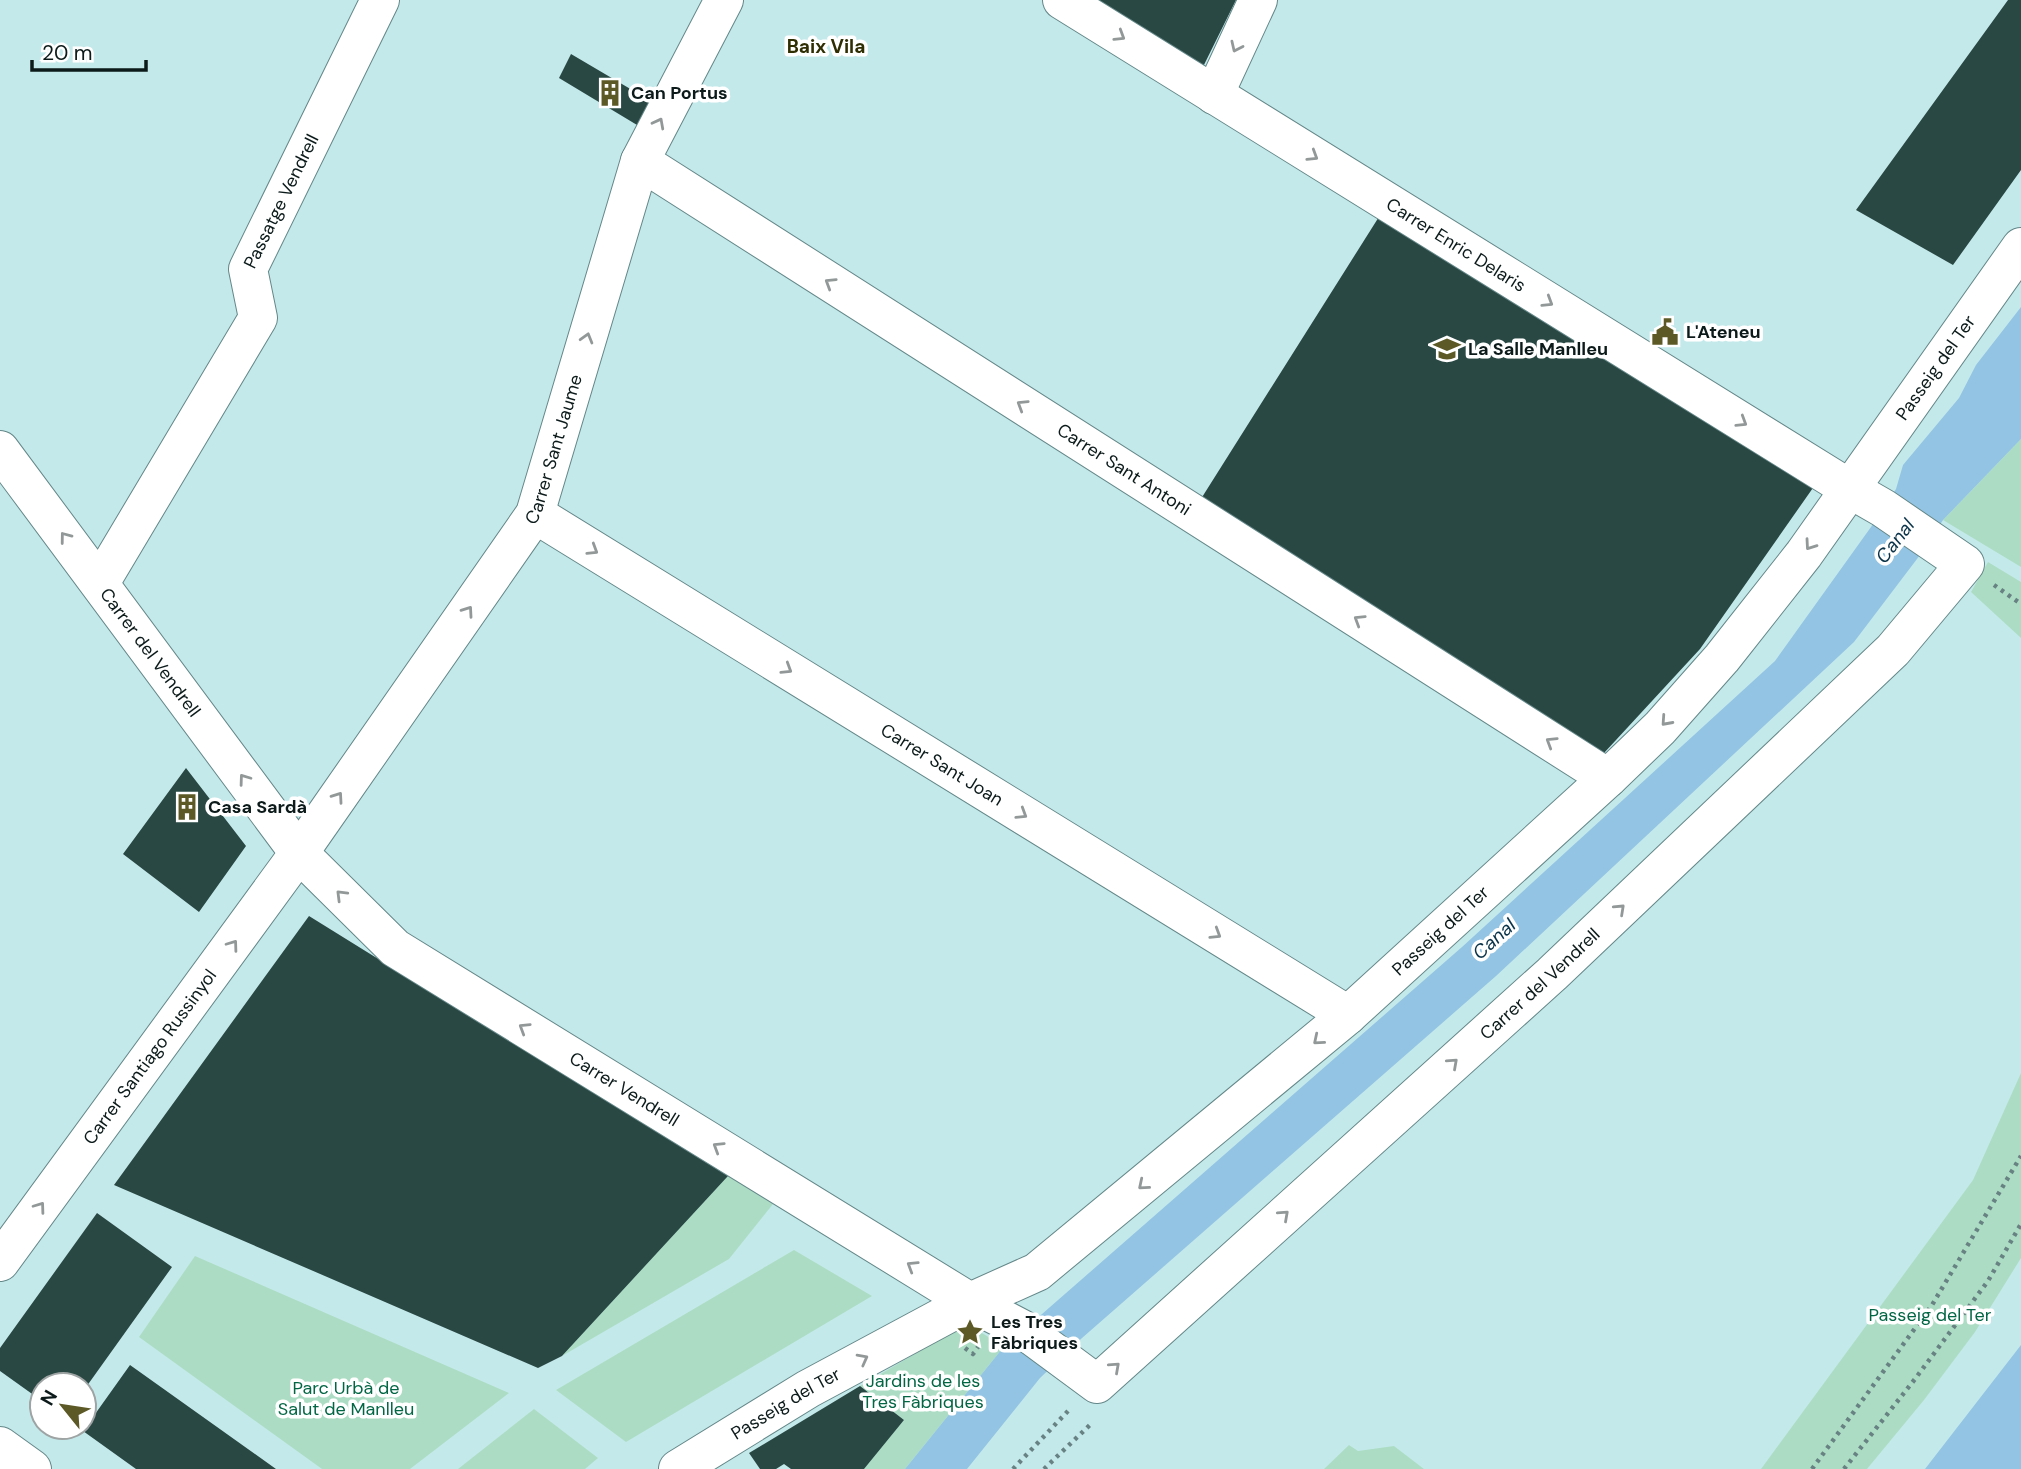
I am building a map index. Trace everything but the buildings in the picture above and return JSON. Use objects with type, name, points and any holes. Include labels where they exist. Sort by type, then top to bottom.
[{"type":"street","name":"Passatge Vendrell","points":[[100,583],[258,318],[248,269],[380,0]]},
{"type":"street","name":"Carrer Sant Jaume","points":[[299,853],[536,514],[640,162],[724,0]]},
{"type":"street","name":"Carrer Enric Delaris","points":[[1062,0],[1850,489]]},
{"type":"street","points":[[1214,95],[1258,0]]},
{"type":"street","name":"Carrer Sant Antoni","points":[[640,162],[1608,778]]},
{"type":"street","name":"Passeig del Ter","points":[[678,1469],[808,1389],[970,1302],[1037,1272],[1348,1015],[1608,778],[1660,728],[1722,658],[1804,554],[2021,247]]},
{"type":"street","name":"Carrer del Vendrell","points":[[0,450],[299,853]]},
{"type":"street","name":"Carrer del Vendrell","points":[[970,1302],[1024,1330],[1097,1384],[1552,974],[1894,650],[1965,564],[1884,508],[1850,489]]},
{"type":"street","name":"Carrer Sant Joan","points":[[536,514],[1348,1015]]},
{"type":"street","name":"Carrer Santiago Russinyol","points":[[0,1262],[299,853]]},
{"type":"street","name":"Carrer Vendrell","points":[[299,853],[395,948],[970,1302]]},
{"type":"street","points":[[0,1446],[32,1469]]},
{"type":"path","points":[[1812,1469],[1932,1305],[2021,1156]]},
{"type":"path","points":[[1843,1469],[1988,1281],[2021,1224]]},
{"type":"path","points":[[1013,1469],[1076,1404]]},
{"type":"path","points":[[1044,1469],[1094,1422]]},
{"type":"green space","points":[[2021,439],[2021,567],[1943,520]]},
{"type":"green space","points":[[1988,562],[2021,582],[2021,638],[1971,592]]},
{"type":"green space","name":"Passeig del Ter","points":[[2021,1073],[2021,1258],[1975,1332],[1867,1469],[1761,1469],[1973,1180]]},
{"type":"green space","points":[[728,1176],[773,1204],[729,1259],[562,1356]]},
{"type":"green space","points":[[794,1250],[872,1296],[626,1442],[556,1390]]},
{"type":"green space","name":"Parc Urbà de Salut de Manlleu","points":[[195,1256],[509,1393],[410,1469],[322,1469],[139,1337]]},
{"type":"green space","name":"Jardins de les Tres Fàbriques","points":[[966,1324],[987,1336],[1002,1349],[905,1469],[864,1469],[904,1420],[860,1386]]},
{"type":"green space","points":[[534,1409],[598,1458],[585,1469],[458,1469]]},
{"type":"green space","points":[[1349,1445],[1358,1451],[1394,1446],[1424,1469],[1324,1469]]},
{"type":"water","name":"Canal","points":[[2021,307],[2021,439],[1943,520],[1854,642],[1496,976],[1082,1338],[1040,1378],[967,1469],[905,1469],[1002,1349],[1462,947],[1775,661],[1896,489],[1903,465],[1959,398],[1976,365]]},
{"type":"water","points":[[2021,1345],[2021,1469],[1925,1469]]},
{"type":"place","name":"Can Portus","points":[[610,93]]},
{"type":"place","name":"L'Ateneu","points":[[1665,332]]},
{"type":"place","name":"La Salle Manlleu","points":[[1447,349]]},
{"type":"place","name":"Casa Sardà","points":[[187,807]]},
{"type":"place","name":"Les Tres Fàbriques","points":[[970,1332]]},
{"type":"district","name":"Baix Vila","points":[[826,46]]}]
